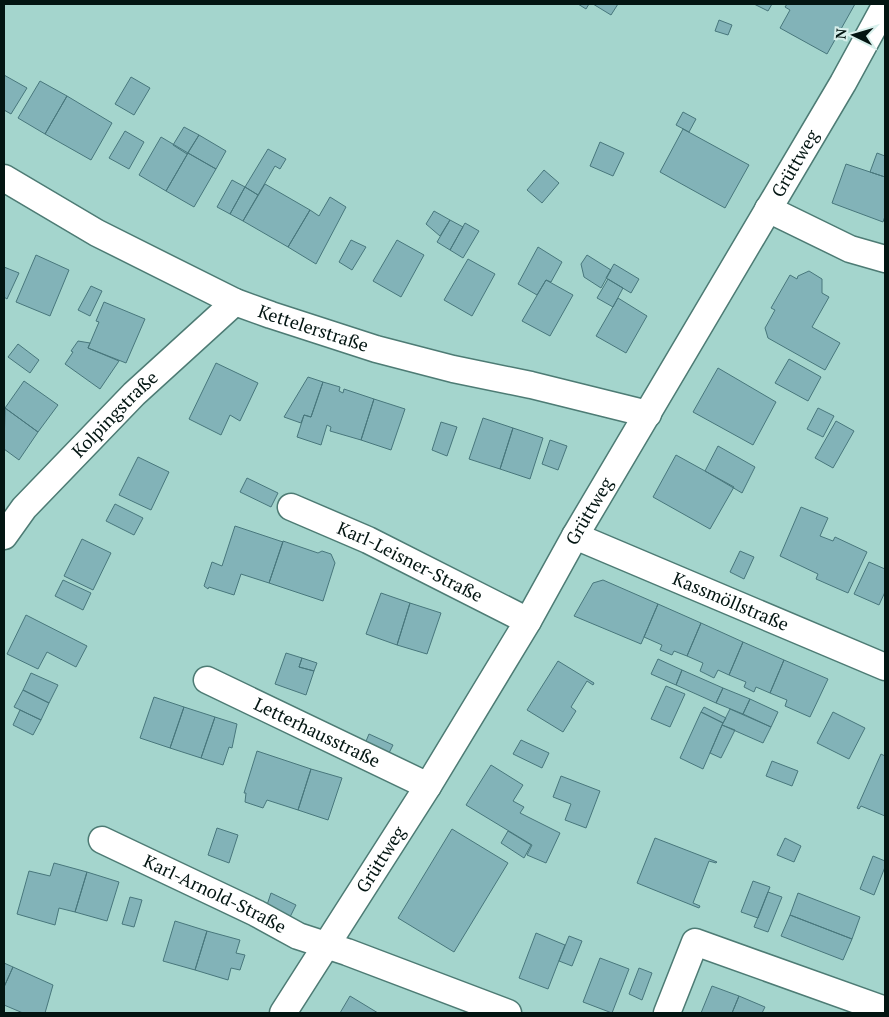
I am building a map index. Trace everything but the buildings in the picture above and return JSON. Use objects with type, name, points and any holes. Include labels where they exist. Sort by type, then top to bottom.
[{"type":"street","name":"Grüttweg","points":[[283,1013],[428,786],[528,621],[575,536],[843,83],[885,6]]},
{"type":"street","name":"Kettelerstraße","points":[[4,178],[97,233],[235,302],[308,328],[376,349],[648,414]]},
{"type":"street","points":[[768,209],[850,249],[885,259]]},
{"type":"street","name":"Kolpingstraße","points":[[4,536],[24,508],[134,394],[235,302]]},
{"type":"street","name":"Karl-Leisner-Straße","points":[[291,507],[368,540],[528,621]]},
{"type":"street","name":"Kassmöllstraße","points":[[575,536],[885,667]]},
{"type":"street","name":"Letterhausstraße","points":[[207,680],[428,786]]},
{"type":"street","name":"Karl-Arnold-Straße","points":[[102,840],[256,913],[298,936],[328,945],[508,1013]]},
{"type":"street","points":[[667,1013],[695,942],[885,1010]]}]
